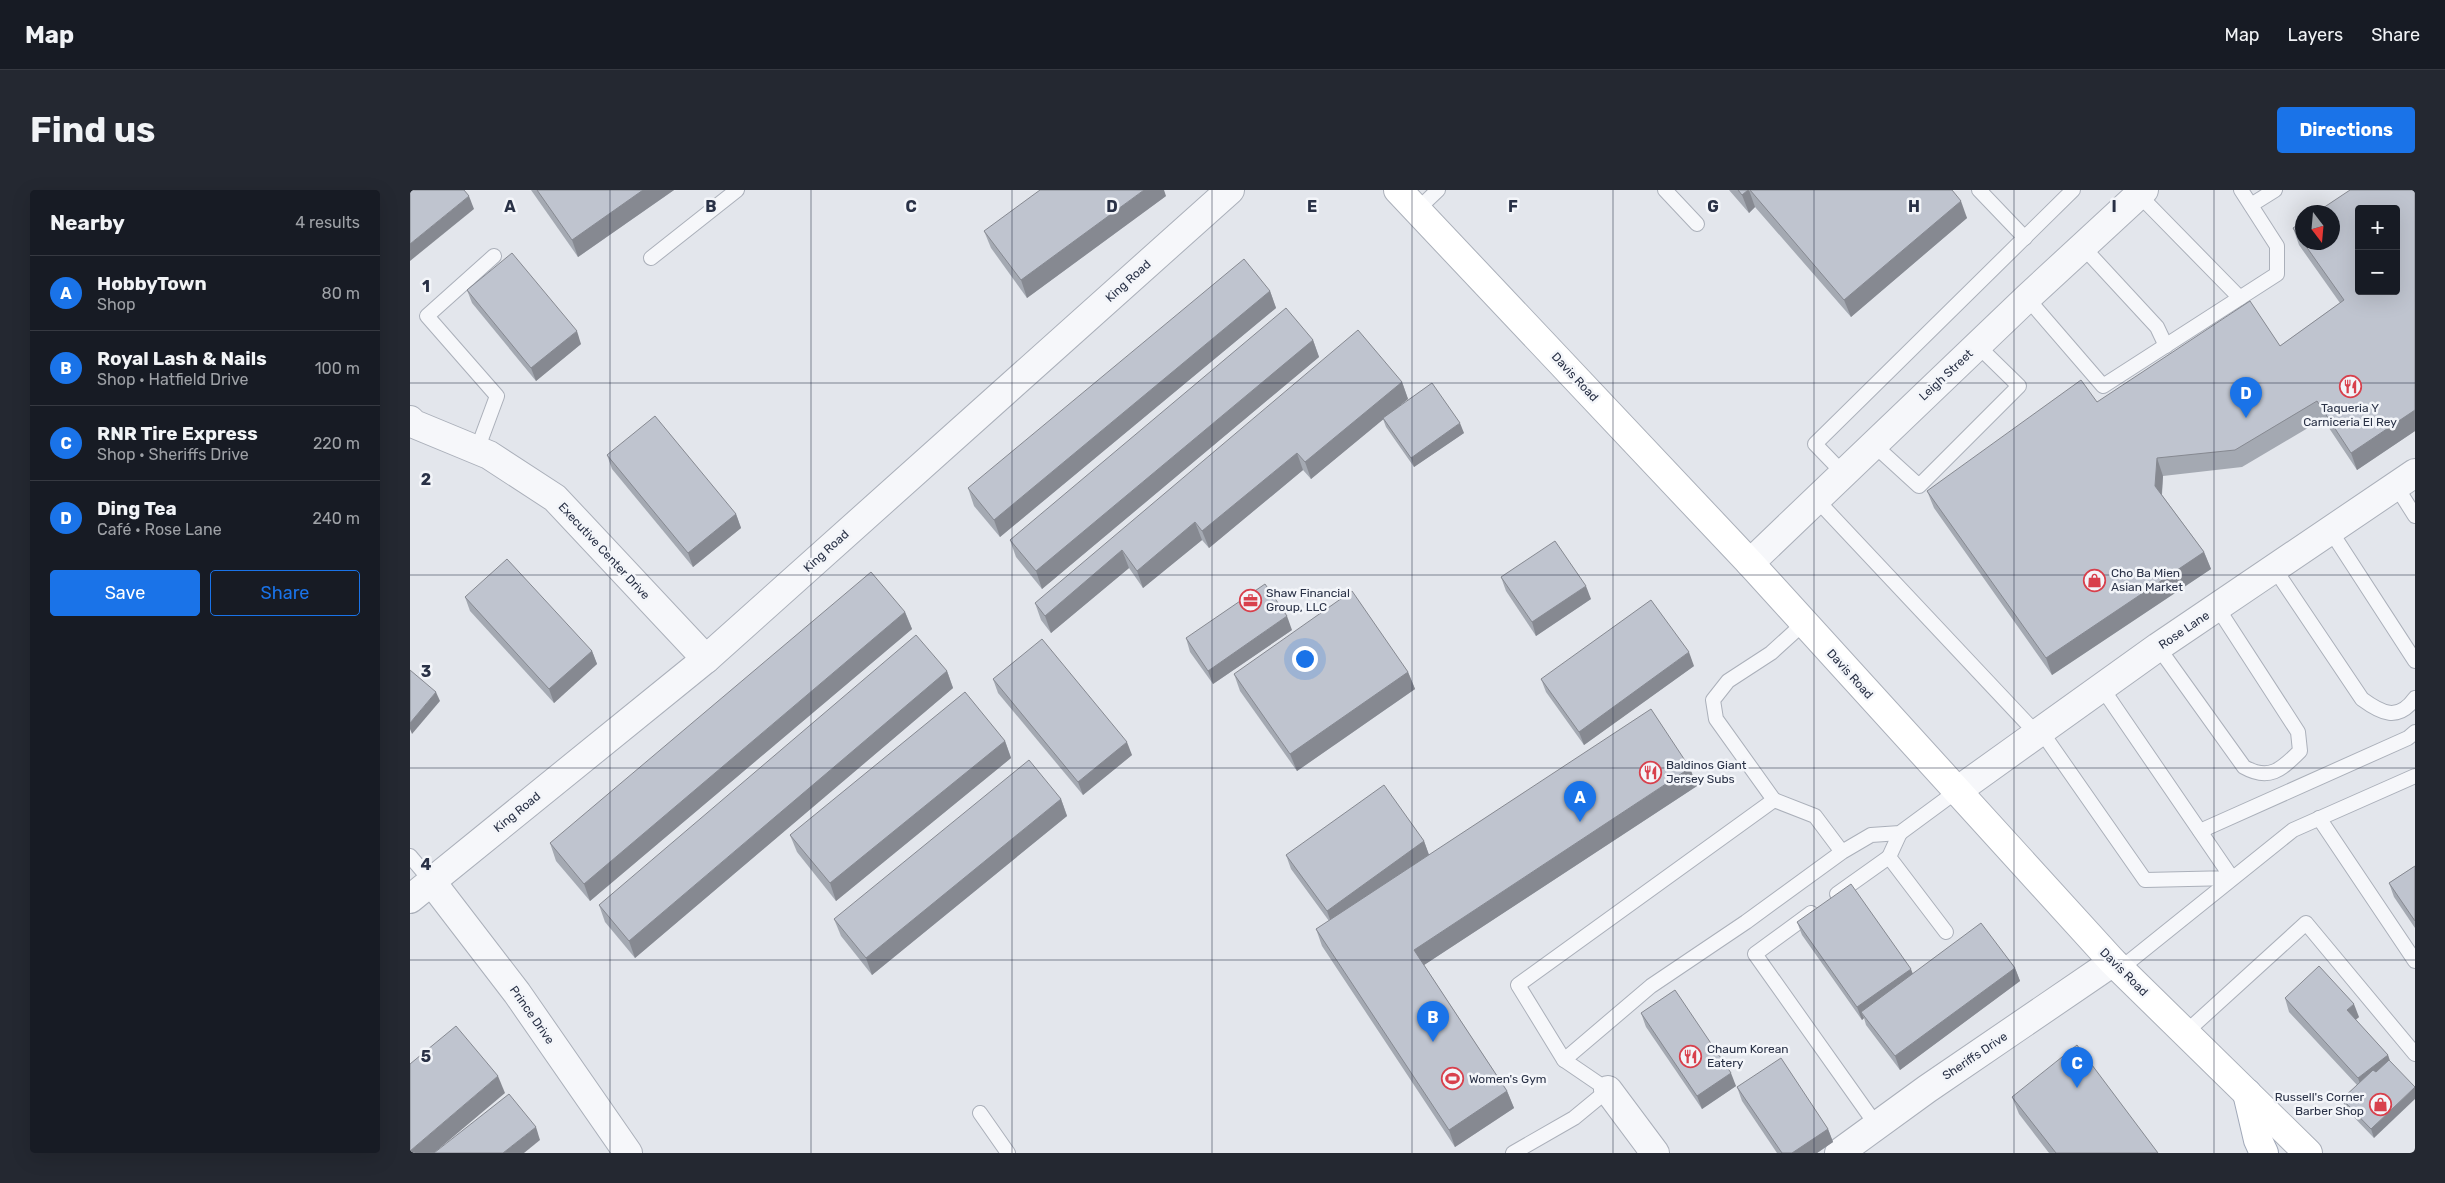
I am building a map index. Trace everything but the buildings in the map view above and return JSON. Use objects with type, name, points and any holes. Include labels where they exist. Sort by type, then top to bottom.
[{"type":"main road","name":"Davis Road","points":[[1398,190],[1750,563],[2117,966],[2308,1153]]},
{"type":"main road","points":[[2246,1093],[2258,1140],[2264,1153]]},
{"type":"street","name":"King Road","points":[[410,899],[706,659],[1230,190]]},
{"type":"street","name":"Leigh Street","points":[[1750,563],[1977,345],[2142,192]]},
{"type":"street","name":"Executive Center Drive","points":[[410,420],[414,424],[489,455],[555,498],[706,659]]},
{"type":"street","name":"Rose Lane","points":[[1957,791],[2158,647],[2406,480]]},
{"type":"street","name":"Prince Drive","points":[[431,882],[518,993],[628,1153]]},
{"type":"street","name":"Sheriffs Drive","points":[[1839,1153],[2117,966]]},
{"type":"street","points":[[1608,1090],[1655,1153]]},
{"type":"lane","points":[[651,258],[737,190]]},
{"type":"lane","points":[[1417,210],[1438,190]]},
{"type":"lane","points":[[1665,190],[1697,224]]},
{"type":"lane","points":[[1979,190],[2025,238]]},
{"type":"lane","points":[[1843,473],[1815,444],[2073,190]]},
{"type":"lane","points":[[2027,298],[2103,386],[2277,274],[2278,246],[2241,190]]},
{"type":"lane","points":[[2251,205],[2275,190]]},
{"type":"lane","points":[[2142,192],[2240,298]]},
{"type":"lane","points":[[2083,247],[2157,326],[2166,346]]},
{"type":"lane","points":[[477,450],[497,396],[427,316],[494,256]]},
{"type":"lane","points":[[1873,444],[1918,486],[2019,386],[1977,345]]},
{"type":"lane","points":[[2406,480],[2415,516]]},
{"type":"lane","points":[[1816,499],[2039,732],[2145,880],[2232,878]]},
{"type":"lane","points":[[2330,530],[2415,661]]},
{"type":"lane","points":[[2274,568],[2362,699],[2380,712],[2394,712],[2408,708],[2415,698]]},
{"type":"lane","points":[[2158,647],[2244,767],[2257,774],[2276,772],[2300,751],[2298,732],[2217,607]]},
{"type":"lane","points":[[1804,623],[1771,653],[1728,681],[1712,700],[1716,719],[1774,800],[1816,816],[1842,852]]},
{"type":"lane","points":[[2102,688],[2232,878]]},
{"type":"lane","points":[[2200,831],[2408,738],[2415,732]]},
{"type":"lane","points":[[2117,966],[2293,830],[2415,776]]},
{"type":"lane","points":[[1877,1126],[1755,954],[1889,856],[1900,833],[1957,791]]},
{"type":"lane","points":[[1513,1153],[1574,1118],[1608,1090],[1564,1060],[1518,985],[1774,800]]},
{"type":"lane","points":[[2319,818],[2415,961]]},
{"type":"lane","points":[[1564,1060],[1651,986],[1746,922],[1842,852],[1871,835],[1900,833]]},
{"type":"lane","points":[[410,856],[431,882]]},
{"type":"lane","points":[[1889,856],[1946,932]]},
{"type":"lane","points":[[2185,1033],[2306,923],[2415,1054]]},
{"type":"lane","points":[[980,1113],[1008,1153]]},
{"type":"place","name":"Taqueria Y Carniceria El Rey","points":[[2350,387]]},
{"type":"place","name":"Ding Tea","points":[[2246,418]]},
{"type":"place","name":"Cho Ba Mien Asian Market","points":[[2095,580]]},
{"type":"place","name":"Shaw Financial Group, LLC","points":[[1250,600]]},
{"type":"place","name":"Baldinos Giant Jersey Subs","points":[[1650,772]]},
{"type":"place","name":"HobbyTown","points":[[1580,822]]},
{"type":"place","name":"Royal Lash & Nails","points":[[1433,1042]]},
{"type":"place","name":"Chaum Korean Eatery","points":[[1691,1056]]},
{"type":"place","name":"Women's Gym","points":[[1453,1079]]},
{"type":"place","name":"RNR Tire Express","points":[[2077,1088]]},
{"type":"place","name":"Russell's Corner Barber Shop","points":[[2380,1104]]}]
